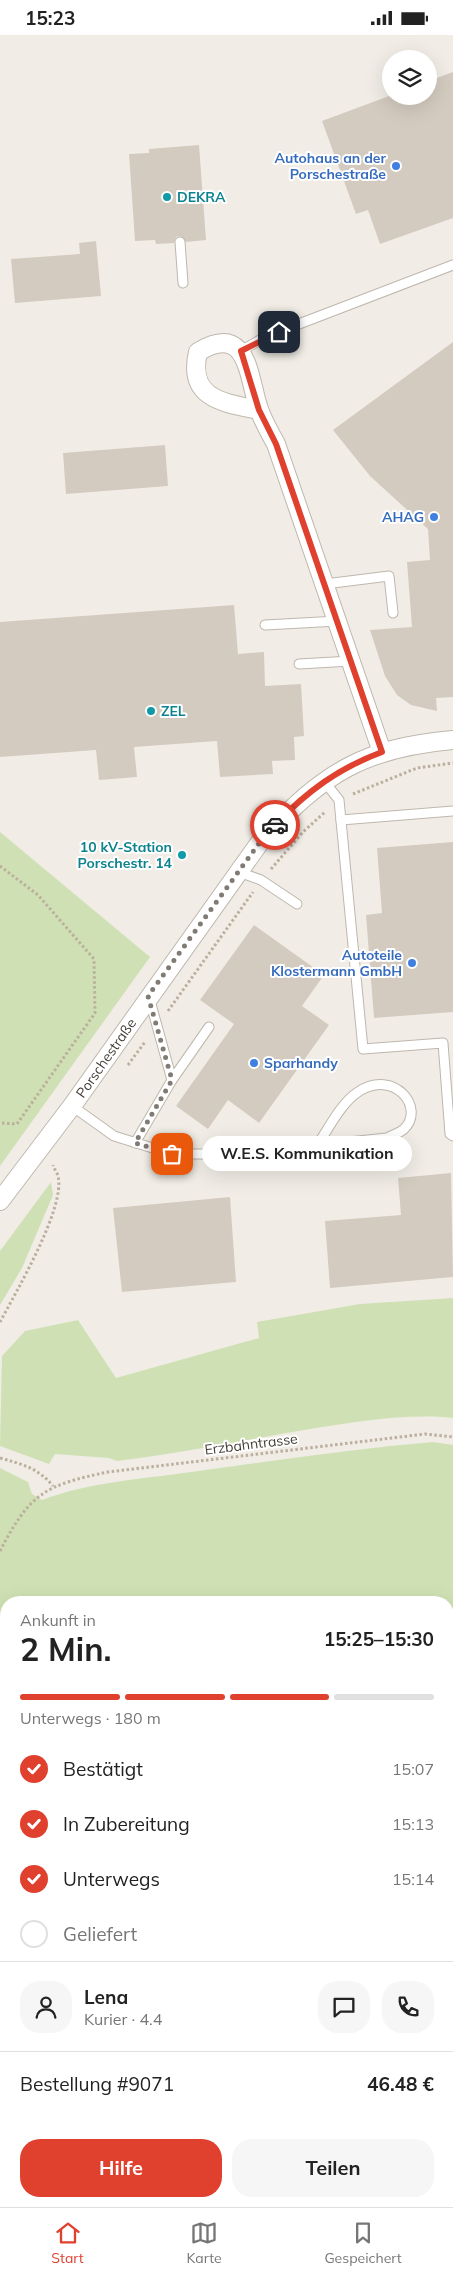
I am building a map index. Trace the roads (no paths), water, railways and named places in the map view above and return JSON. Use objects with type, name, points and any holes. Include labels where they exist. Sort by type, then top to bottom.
[{"type":"street","points":[[259,410],[220,402],[206,394],[198,381],[194,366],[198,352],[208,346],[224,345],[236,347],[241,351],[259,410],[276,444],[382,752]]},
{"type":"street","name":"Porschestraße","points":[[0,1201],[72,1106],[148,996],[263,838],[283,817],[324,781],[350,764],[405,746],[453,740]]},
{"type":"lane","points":[[180,242],[183,283]]},
{"type":"lane","points":[[241,351],[265,337],[453,265]]},
{"type":"lane","points":[[325,584],[389,576],[393,613]]},
{"type":"lane","points":[[265,625],[338,621]]},
{"type":"lane","points":[[299,664],[352,661]]},
{"type":"lane","points":[[324,781],[339,800],[363,1049],[443,1043],[450,1134],[453,1136]]},
{"type":"lane","points":[[341,820],[453,811]]},
{"type":"lane","points":[[238,872],[262,880],[297,904]]},
{"type":"lane","points":[[148,996],[158,1025],[172,1080]]},
{"type":"lane","points":[[135,1143],[172,1080],[208,1027]]},
{"type":"lane","name":"Porschestraße","points":[[72,1106],[114,1136],[172,1154],[232,1153],[387,1138],[405,1129],[410,1116],[409,1103],[400,1088],[388,1084],[372,1086],[358,1092],[344,1107],[318,1144]]},
{"type":"place","name":"Autohaus an der Porschestraße","points":[[396,166]]},
{"type":"place","name":"DEKRA","points":[[167,197]]},
{"type":"place","name":"AHAG","points":[[434,517]]},
{"type":"place","name":"ZEL","points":[[151,711]]},
{"type":"place","name":"10 kV-Station Porschestr. 14","points":[[182,855]]},
{"type":"place","name":"Autoteile Klostermann GmbH","points":[[412,963]]},
{"type":"place","name":"Sparhandy","points":[[254,1063]]},
{"type":"place","name":"W.E.S. Kommunikation","points":[[172,1154]]}]
